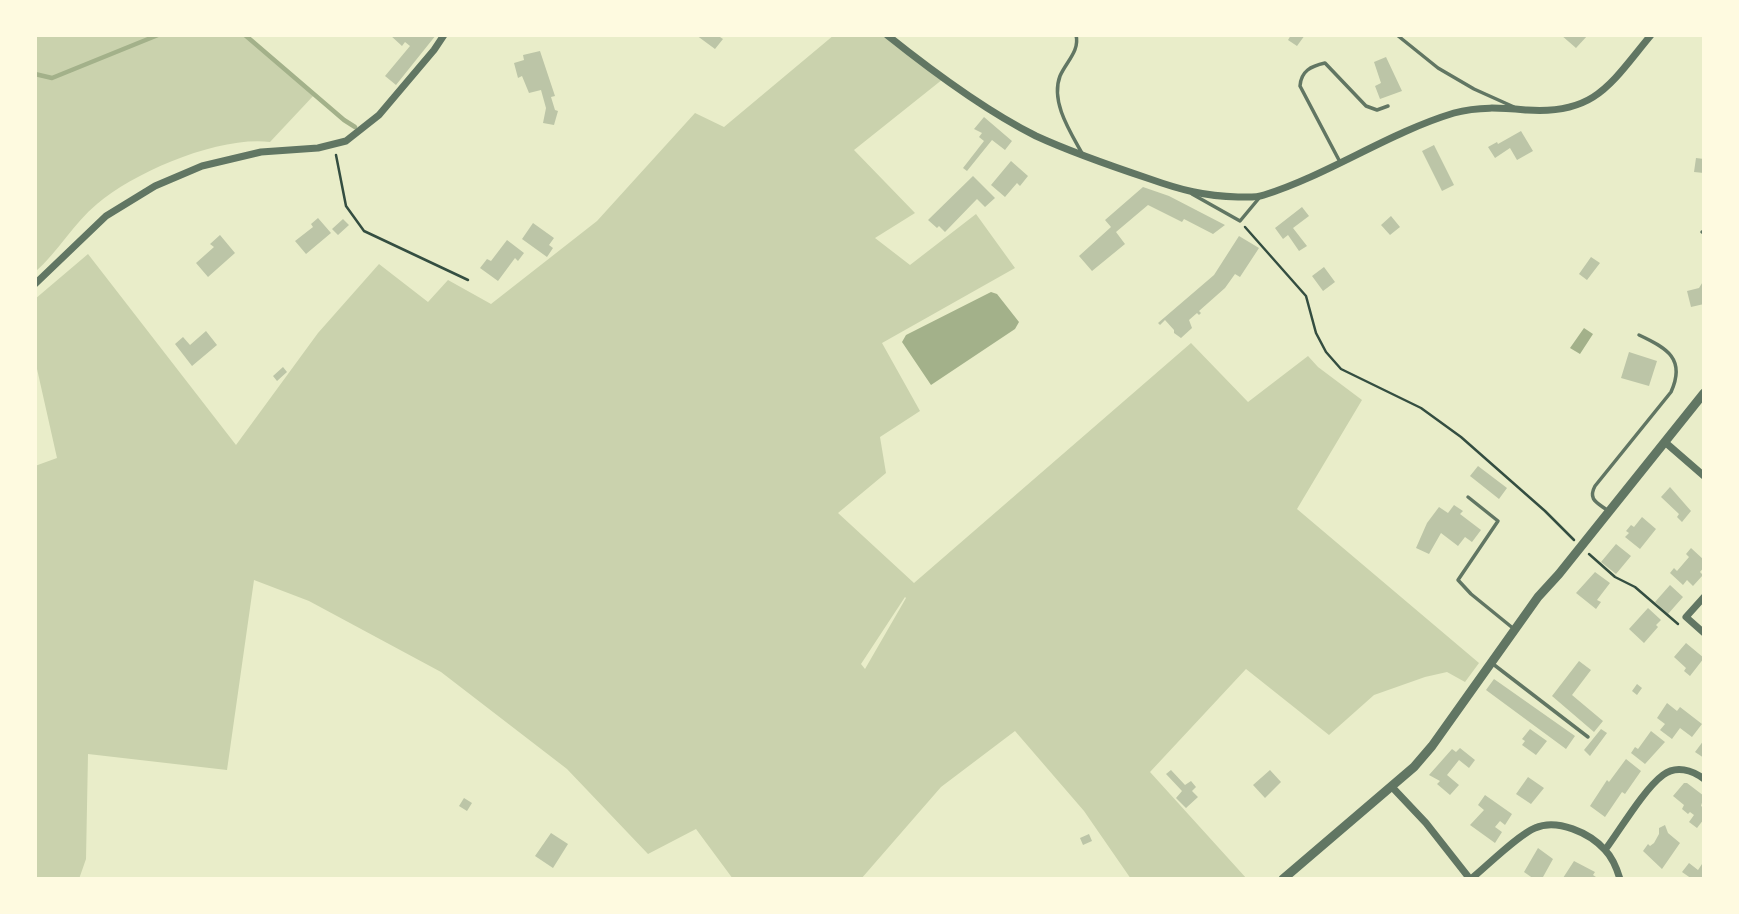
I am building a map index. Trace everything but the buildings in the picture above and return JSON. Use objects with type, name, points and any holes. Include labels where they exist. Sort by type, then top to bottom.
[{"type":"street","points":[[35,284],[106,216],[155,186],[202,166],[261,152],[334,145],[346,141],[379,115],[444,35]]},
{"type":"street","points":[[887,35],[943,79],[1034,135],[1084,156],[1187,192],[1210,197],[1262,196],[1424,123],[1476,108],[1546,111],[1570,109],[1586,103],[1618,75],[1651,35]]},
{"type":"street","points":[[1283,879],[1415,767],[1538,597],[1704,393]]},
{"type":"street","points":[[1666,443],[1704,476]]},
{"type":"street","points":[[1703,600],[1686,617],[1704,634]]},
{"type":"street","points":[[1605,850],[1652,786],[1664,774],[1686,770],[1704,779]]},
{"type":"street","points":[[1392,787],[1426,823],[1470,879],[1535,828],[1555,824],[1573,829],[1605,850],[1620,879]]},
{"type":"lane","points":[[1076,35],[1076,49],[1059,78],[1059,104],[1064,120],[1084,156]]},
{"type":"lane","points":[[1397,35],[1438,68],[1474,89],[1519,109]]},
{"type":"lane","points":[[1340,162],[1300,86],[1300,77],[1310,66],[1325,63],[1366,106],[1377,110],[1388,106]]},
{"type":"lane","points":[[1187,192],[1240,221],[1262,196]]},
{"type":"lane","points":[[1609,512],[1593,500],[1591,494],[1595,486],[1671,393],[1678,377],[1675,363],[1665,347],[1639,335]]},
{"type":"lane","points":[[1468,498],[1498,521],[1458,580],[1471,594],[1516,630]]},
{"type":"lane","points":[[1492,664],[1588,737]]},
{"type":"path","points":[[334,145],[346,206],[364,231],[468,280]]},
{"type":"path","points":[[1240,221],[1306,296],[1316,333],[1326,352],[1341,369],[1421,408],[1461,437],[1545,510],[1615,577],[1635,587],[1677,625],[1686,617]]},
{"type":"shaded area","points":[[35,35],[243,35],[315,94],[270,142],[250,142],[203,150],[155,168],[114,192],[88,212],[35,272]]},
{"type":"shaded area","points":[[834,35],[887,35],[943,79],[854,150],[915,213],[875,238],[910,265],[976,214],[1015,268],[882,343],[920,411],[880,437],[886,473],[838,513],[914,583],[1191,343],[1248,402],[1308,356],[1318,367],[1362,400],[1297,509],[1479,663],[1465,682],[1447,672],[1374,695],[1329,735],[1246,669],[1150,772],[1247,879],[1131,879],[1084,811],[1015,731],[941,787],[861,879],[733,879],[696,829],[648,854],[567,769],[441,672],[309,601],[254,580],[227,770],[88,754],[86,859],[79,879],[35,879],[35,466],[57,458],[35,360],[35,299],[88,254],[236,445],[318,333],[379,264],[428,302],[448,280],[491,304],[597,221],[695,113],[724,127]],"holes":[[[906,598],[865,669],[861,664]]]},
{"type":"shaded area","points":[[991,292],[997,294],[1019,322],[1015,329],[931,385],[902,342],[906,335]]},
{"type":"shaded area","points":[[1584,328],[1593,334],[1580,354],[1570,348]]},
{"type":"waterway","points":[[35,74],[52,78],[158,35]]},
{"type":"waterway","points":[[245,35],[355,127]]}]
